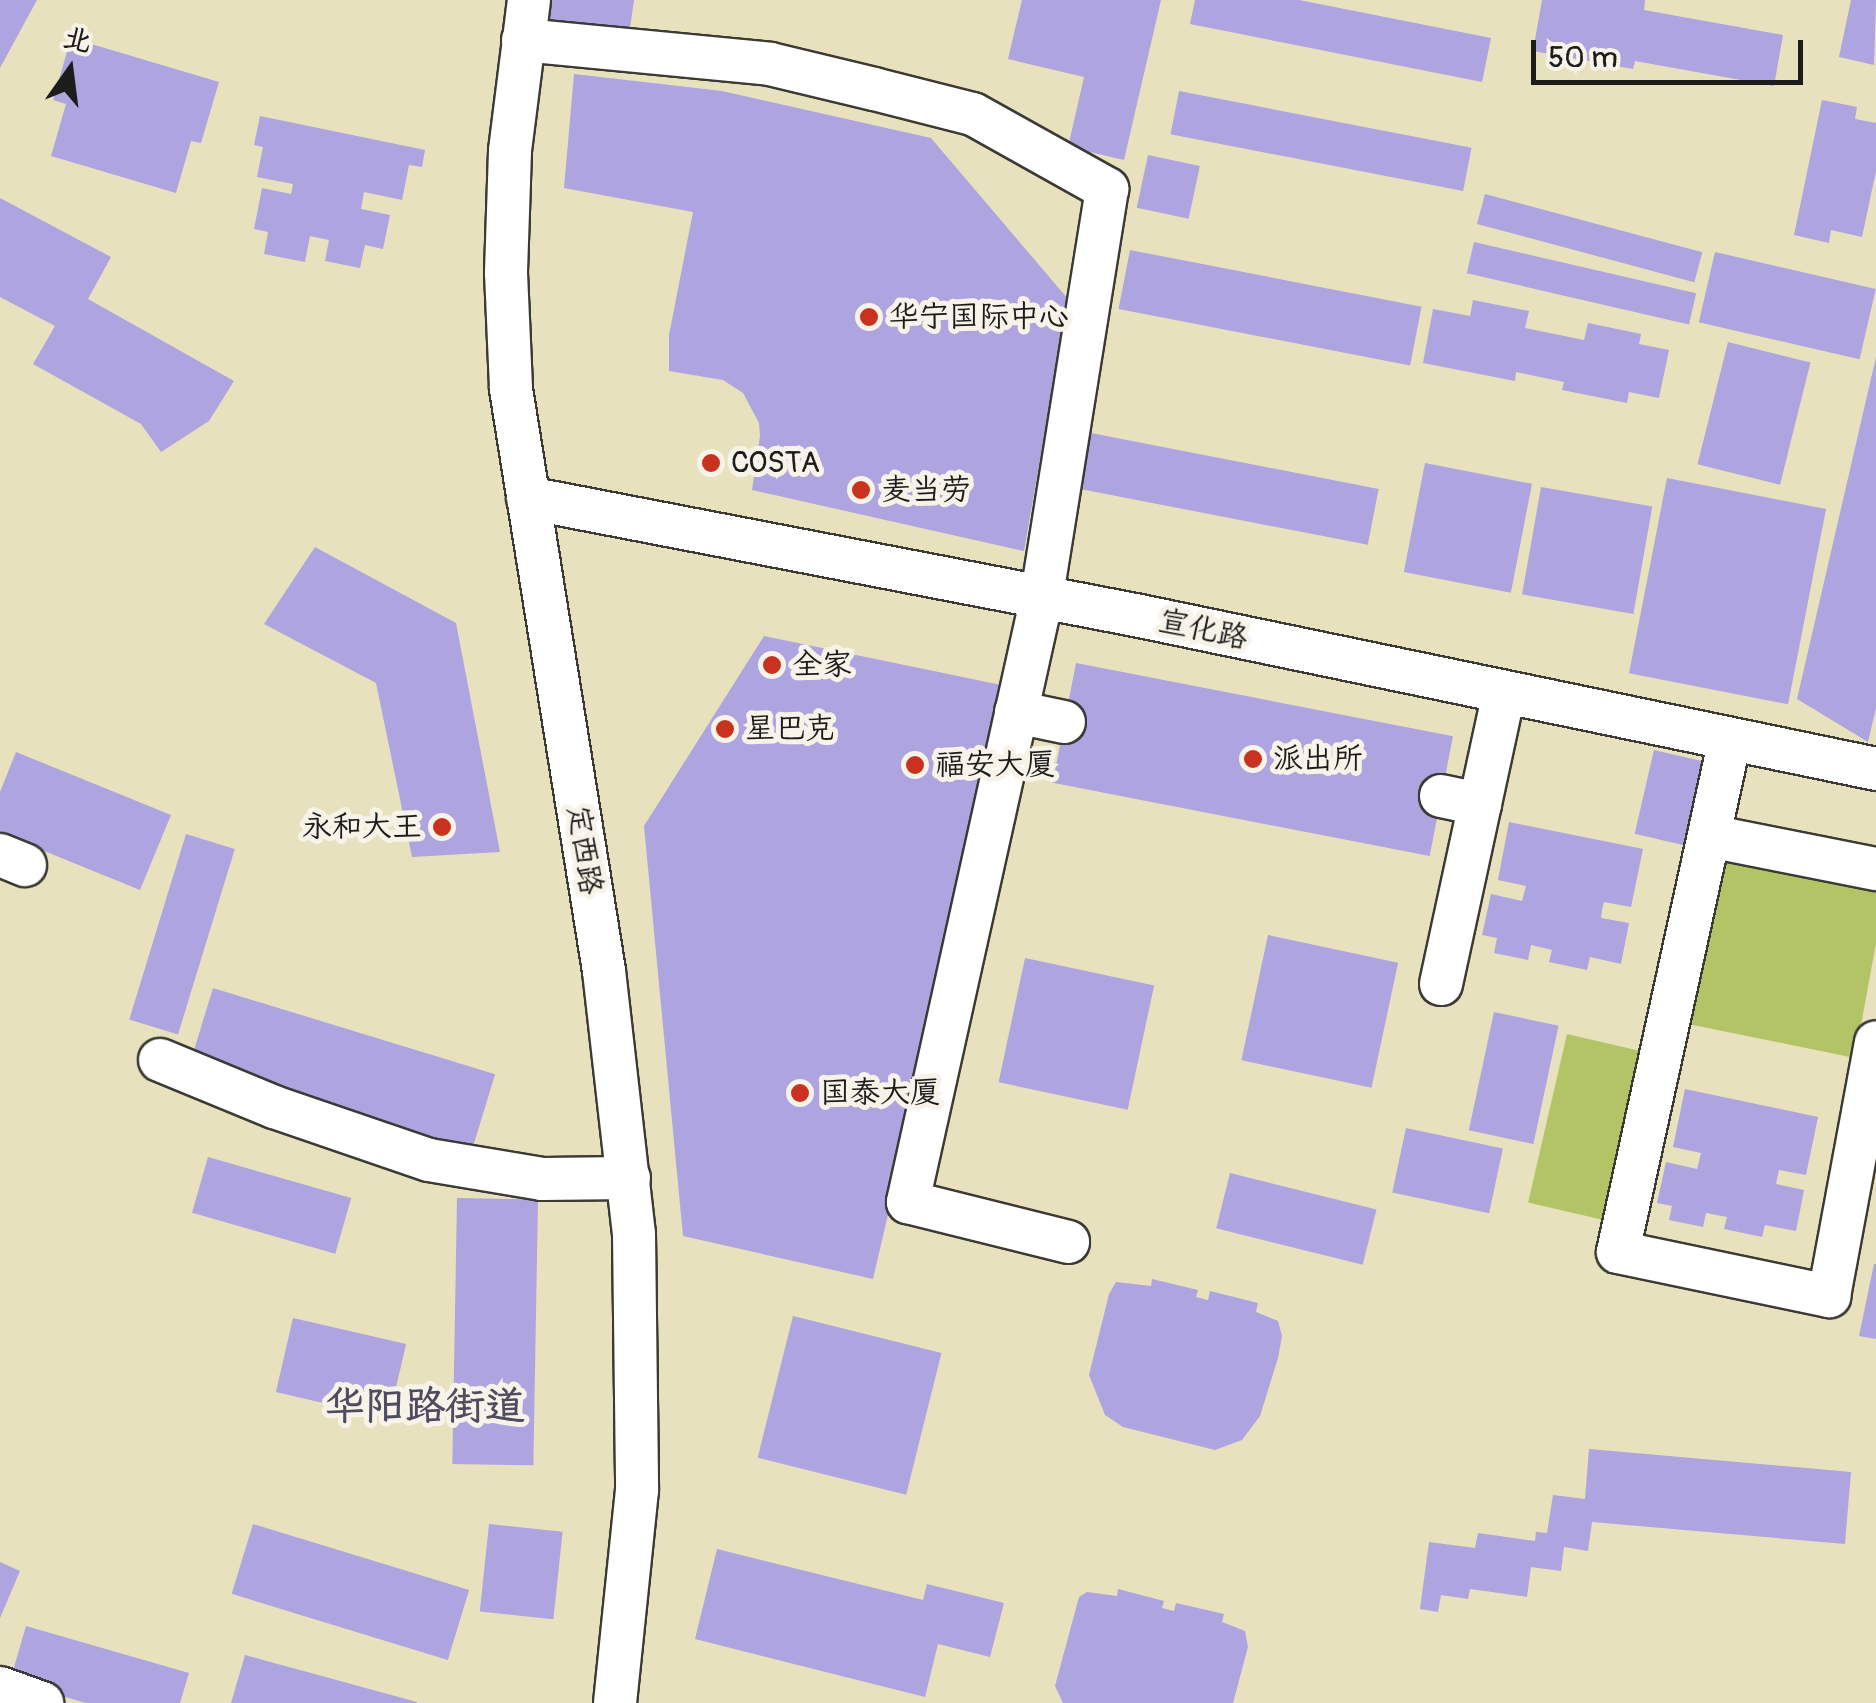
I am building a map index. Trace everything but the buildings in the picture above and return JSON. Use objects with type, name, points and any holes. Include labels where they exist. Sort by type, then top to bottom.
[{"type":"street","name":"定西路","points":[[526,20],[510,151],[506,273],[511,389],[604,972],[629,1178],[639,1365],[637,1490],[615,1703]]},
{"type":"street","points":[[526,20],[770,64],[973,114],[1107,188],[1042,597],[908,1202],[1068,1242]]},
{"type":"street","name":"宣化路","points":[[528,498],[1042,597],[1876,769]]},
{"type":"street","points":[[1441,984],[1460,800],[1504,693]]},
{"type":"street","points":[[1016,712],[1064,722]]},
{"type":"street","points":[[1730,739],[1618,1252],[1828,1296],[1876,1042]]},
{"type":"street","points":[[1709,836],[1876,870]]},
{"type":"street","points":[[160,1060],[274,1108],[429,1160],[542,1179],[629,1178]]},
{"type":"street","points":[[0,1688],[42,1703]]},
{"type":"green space","points":[[1724,860],[1876,889],[1876,943],[1855,1058],[1688,1024]]},
{"type":"green space","points":[[1567,1034],[1649,1053],[1610,1221],[1528,1203]]},
{"type":"place","name":"华宁国际中心","points":[[869,317]]},
{"type":"place","name":"COSTA","points":[[711,463]]},
{"type":"place","name":"麦当劳","points":[[861,490]]},
{"type":"place","name":"全家","points":[[772,665]]},
{"type":"place","name":"星巴克","points":[[725,729]]},
{"type":"place","name":"派出所","points":[[1253,759]]},
{"type":"place","name":"福安大厦","points":[[915,765]]},
{"type":"place","name":"永和大王","points":[[442,827]]},
{"type":"place","name":"国泰大厦","points":[[800,1093]]},
{"type":"district","name":"华阳路街道","points":[[425,1407]]}]
